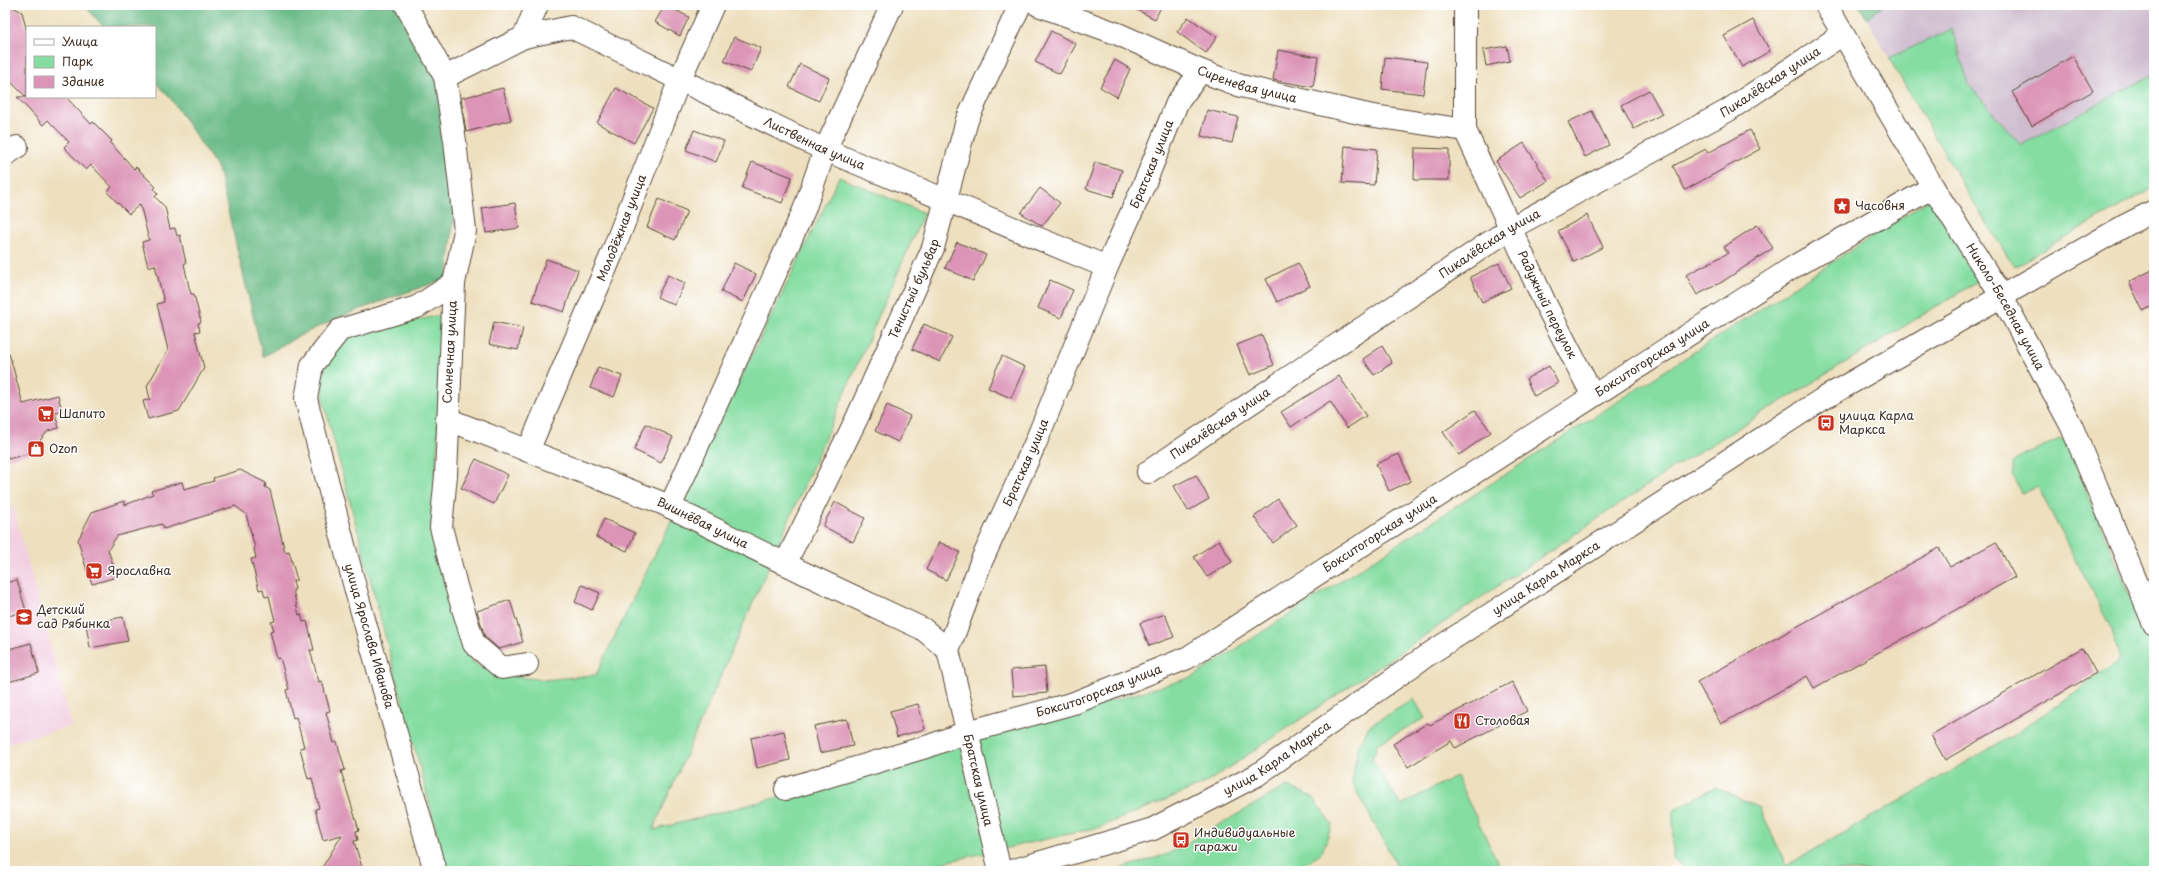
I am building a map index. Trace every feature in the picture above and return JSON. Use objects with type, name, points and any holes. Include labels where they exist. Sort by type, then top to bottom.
[{"type":"street","name":"Солнечная улица","points":[[406,5],[445,77],[455,141],[465,232],[454,283],[447,419],[446,475],[441,527],[456,586],[474,644],[502,668],[527,664]]},
{"type":"street","points":[[524,37],[537,5]]},
{"type":"street","name":"Молодёжная улица","points":[[528,451],[611,256],[680,79],[713,5]]},
{"type":"street","points":[[670,507],[804,210],[825,150],[892,5]]},
{"type":"street","name":"Тенистый бульвар","points":[[785,564],[857,418],[933,248],[967,120],[1020,5]]},
{"type":"street","name":"Сиреневая улица","points":[[1038,5],[1118,34],[1201,71],[1241,86],[1368,115],[1465,130]]},
{"type":"street","name":"Радужный переулок","points":[[1464,5],[1465,130],[1546,305],[1593,396]]},
{"type":"street","name":"Николо-Беседная улица","points":[[1826,5],[1933,187],[2002,297],[2071,425],[2154,624]]},
{"type":"street","name":"Лиственная улица","points":[[445,77],[524,37],[571,27],[825,150],[1107,267]]},
{"type":"street","name":"Пикалёвская улица","points":[[1148,472],[1511,228],[1727,111],[1843,34]]},
{"type":"street","name":"Братская улица","points":[[1000,871],[948,650],[981,562],[1035,444],[1107,267],[1146,180],[1177,103],[1201,71]]},
{"type":"street","name":"Бокситогорская улица","points":[[786,789],[967,732],[1074,703],[1186,658],[1795,266],[1933,187]]},
{"type":"street","name":"улица Карла Маркса","points":[[1011,871],[1153,829],[1257,775],[1426,656],[1771,432],[1822,400],[2126,225],[2154,211]]},
{"type":"street","name":"улица Ярослава Иванова","points":[[435,871],[356,591],[306,400],[312,365],[340,330],[417,307],[454,283]]},
{"type":"street","name":"Вишнёвая улица","points":[[447,419],[670,507],[785,564],[923,629],[948,650]]},
{"type":"shaded area","points":[[1884,5],[2154,5],[2154,74],[2021,145],[1969,85],[1952,30],[1889,58],[1867,19]]},
{"type":"shaded area","name":"Детский сад Рябинка","points":[[13,506],[72,726],[5,744],[5,508]]},
{"type":"green space","points":[[84,5],[399,5],[436,70],[456,203],[447,278],[376,303],[329,322],[284,344],[263,357],[218,169],[171,99],[156,83],[156,26],[103,26]]},
{"type":"green space","points":[[1859,5],[1884,5],[1867,19]]},
{"type":"green space","points":[[1952,29],[1969,85],[2021,145],[2154,74],[2154,187],[2014,267],[1960,180],[1889,58]]},
{"type":"green space","points":[[839,177],[924,213],[653,830],[779,797],[1193,677],[1930,199],[1953,234],[1978,281],[1670,470],[1206,783],[1100,827],[905,871],[447,871],[323,399],[323,375],[331,351],[347,336],[445,314],[436,467],[474,644],[471,661],[498,674],[543,680],[596,675]]},
{"type":"green space","points":[[2060,439],[2067,443],[2154,654],[2154,871],[1687,871],[1673,858],[1673,811],[1715,787],[1760,808],[1786,866],[2017,733],[2120,660],[2112,630],[2038,487],[2021,493],[2013,474],[2013,463],[2023,455]]},
{"type":"green space","points":[[1414,699],[1425,718],[1377,744],[1372,760],[1401,805],[1456,776],[1502,871],[1400,871],[1352,783],[1358,747],[1369,726]]},
{"type":"green space","points":[[1287,786],[1313,797],[1332,825],[1322,852],[1294,871],[1112,871],[1168,854]]},
{"type":"building","points":[[5,5],[9,5],[22,12],[26,28],[26,97],[11,82],[5,55]]},
{"type":"building","points":[[665,5],[689,17],[680,36],[655,22]]},
{"type":"building","points":[[1127,5],[1162,5],[1155,19]]},
{"type":"building","points":[[1188,17],[1217,37],[1206,53],[1177,32]]},
{"type":"building","points":[[1753,20],[1770,51],[1742,67],[1724,36]]},
{"type":"building","points":[[1051,31],[1076,44],[1060,74],[1035,62]]},
{"type":"building","points":[[734,37],[761,48],[751,72],[724,61]]},
{"type":"building","points":[[1507,46],[1510,61],[1486,66],[1483,50]]},
{"type":"building","points":[[1278,50],[1318,57],[1313,87],[1273,80]]},
{"type":"building","points":[[2073,56],[2093,91],[2032,126],[2012,92]]},
{"type":"building","points":[[1385,57],[1427,62],[1423,94],[1382,89]]},
{"type":"building","points":[[1115,60],[1130,69],[1117,97],[1100,87]]},
{"type":"building","points":[[800,64],[829,78],[819,101],[789,87]]},
{"type":"building","points":[[503,88],[511,120],[466,132],[461,98]]},
{"type":"building","points":[[616,88],[653,108],[634,143],[597,123]]},
{"type":"building","points":[[1649,90],[1662,114],[1634,129],[1621,105]]},
{"type":"building","points":[[17,97],[67,98],[91,124],[93,122],[112,141],[110,143],[134,169],[136,167],[156,187],[154,189],[158,194],[155,197],[165,207],[170,229],[175,228],[177,236],[180,235],[189,287],[191,294],[194,294],[201,322],[198,323],[200,331],[195,332],[204,368],[179,411],[148,419],[143,401],[150,399],[147,386],[168,350],[157,304],[164,302],[155,265],[148,267],[142,242],[149,240],[140,204],[129,214],[107,192],[112,187],[91,165],[86,170],[64,147],[69,142],[48,120],[43,125]]},
{"type":"building","points":[[1207,110],[1238,117],[1232,143],[1201,136]]},
{"type":"building","points":[[1592,111],[1609,145],[1585,157],[1568,122]]},
{"type":"building","points":[[694,130],[724,141],[716,162],[686,150]]},
{"type":"building","points":[[1750,130],[1760,149],[1685,190],[1673,166],[1706,149],[1708,153]]},
{"type":"building","points":[[1524,143],[1548,181],[1520,198],[1496,161]]},
{"type":"building","points":[[1345,146],[1377,149],[1374,185],[1342,183]]},
{"type":"building","points":[[1415,148],[1449,149],[1449,180],[1414,180]]},
{"type":"building","points":[[752,162],[792,177],[782,203],[742,188]]},
{"type":"building","points":[[1095,162],[1122,170],[1113,197],[1086,189]]},
{"type":"building","points":[[1040,188],[1060,203],[1042,226],[1021,213]]},
{"type":"building","points":[[659,199],[687,211],[675,240],[647,227]]},
{"type":"building","points":[[515,203],[519,228],[486,233],[482,208]]},
{"type":"building","points":[[1587,215],[1603,247],[1574,262],[1558,231]]},
{"type":"building","points":[[1757,225],[1773,248],[1722,282],[1697,295],[1686,275],[1728,253],[1724,247]]},
{"type":"building","points":[[957,242],[986,255],[973,281],[945,268]]},
{"type":"building","points":[[546,259],[578,270],[564,312],[532,301]]},
{"type":"building","points":[[734,263],[756,274],[743,302],[721,292]]},
{"type":"building","points":[[1298,263],[1310,286],[1277,302],[1266,279]]},
{"type":"building","points":[[1499,263],[1511,288],[1482,302],[1470,277]]},
{"type":"building","points":[[2154,269],[2154,305],[2143,311],[2129,282]]},
{"type":"building","points":[[668,275],[685,283],[674,305],[657,297]]},
{"type":"building","points":[[1050,280],[1073,290],[1061,318],[1038,308]]},
{"type":"building","points":[[494,322],[523,328],[518,350],[489,344]]},
{"type":"building","points":[[924,324],[952,337],[940,362],[912,349]]},
{"type":"building","points":[[1262,335],[1274,365],[1250,375],[1237,345]]},
{"type":"building","points":[[1382,346],[1392,363],[1374,375],[1363,359]]},
{"type":"building","points":[[5,353],[9,353],[23,404],[58,395],[62,411],[55,413],[59,428],[48,431],[41,439],[38,451],[8,459],[5,446]]},
{"type":"building","points":[[1002,356],[1025,367],[1011,398],[988,388]]},
{"type":"building","points":[[1549,366],[1558,383],[1534,396],[1526,379]]},
{"type":"building","points":[[598,367],[622,376],[614,397],[590,388]]},
{"type":"building","points":[[1339,376],[1366,416],[1347,428],[1330,401],[1291,427],[1281,412]]},
{"type":"building","points":[[887,405],[910,416],[898,442],[875,431]]},
{"type":"building","points":[[1475,410],[1491,432],[1459,455],[1443,432]]},
{"type":"building","points":[[646,424],[673,437],[661,463],[634,450]]},
{"type":"building","points":[[1399,454],[1411,481],[1389,491],[1376,464]]},
{"type":"building","points":[[476,459],[508,475],[494,504],[461,488]]},
{"type":"building","points":[[240,470],[266,483],[265,487],[270,490],[285,552],[289,551],[297,580],[293,581],[295,589],[293,590],[299,615],[301,614],[303,622],[307,621],[314,650],[310,650],[319,682],[322,681],[330,711],[326,712],[334,743],[337,742],[345,770],[341,771],[359,830],[356,831],[358,840],[354,841],[363,871],[320,871],[342,835],[323,840],[315,809],[319,808],[312,778],[308,779],[300,748],[304,747],[296,717],[293,718],[286,690],[289,689],[280,658],[277,659],[270,631],[274,630],[271,622],[275,621],[269,596],[265,597],[263,589],[259,590],[251,559],[256,558],[255,548],[246,514],[235,506],[164,529],[162,524],[117,536],[108,550],[115,570],[111,572],[113,578],[92,584],[89,578],[78,540],[92,512],[124,501],[125,505],[153,494],[151,491],[182,482],[184,489],[214,481],[213,478]]},
{"type":"building","points":[[1196,475],[1209,499],[1188,511],[1174,486]]},
{"type":"building","points":[[1278,499],[1297,525],[1273,543],[1254,517]]},
{"type":"building","points":[[835,502],[865,518],[853,542],[823,526]]},
{"type":"building","points":[[604,519],[635,533],[627,551],[596,537]]},
{"type":"building","points":[[1219,540],[1232,562],[1207,577],[1194,557]]},
{"type":"building","points":[[939,542],[960,552],[946,580],[926,570]]},
{"type":"building","points":[[1996,542],[2015,577],[1814,688],[1807,676],[1721,724],[1697,682],[1939,548],[1950,567]]},
{"type":"building","points":[[17,580],[26,611],[5,617],[5,583]]},
{"type":"building","points":[[582,585],[600,593],[592,610],[575,602]]},
{"type":"building","points":[[510,600],[523,642],[499,649],[485,637],[477,611]]},
{"type":"building","points":[[1165,614],[1174,637],[1149,646],[1140,623]]},
{"type":"building","points":[[123,617],[128,641],[90,648],[86,624]]},
{"type":"building","points":[[31,643],[39,673],[5,683],[5,650]]},
{"type":"building","points":[[2082,648],[2096,673],[1945,760],[1931,735]]},
{"type":"building","points":[[1045,667],[1047,693],[1013,696],[1011,670]]},
{"type":"building","points":[[1512,682],[1527,711],[1455,748],[1451,741],[1408,767],[1393,744],[1428,723],[1430,725]]},
{"type":"building","points":[[918,704],[925,729],[897,737],[890,711]]},
{"type":"building","points":[[847,719],[853,746],[820,753],[814,726]]},
{"type":"building","points":[[784,731],[790,760],[757,768],[751,738]]},
{"type":"place","name":"Часовня","points":[[1842,206]]},
{"type":"place","name":"Шапито","points":[[46,414]]},
{"type":"place","name":"улица Карла Маркса","points":[[1826,423]]},
{"type":"place","name":"Ozon","points":[[36,449]]},
{"type":"place","name":"Ярославна","points":[[94,571]]},
{"type":"place","name":"Детский сад Рябинка","points":[[24,617]]},
{"type":"place","name":"Столовая","points":[[1462,721]]},
{"type":"place","name":"Индивидуальные гаражи","points":[[1181,840]]}]
